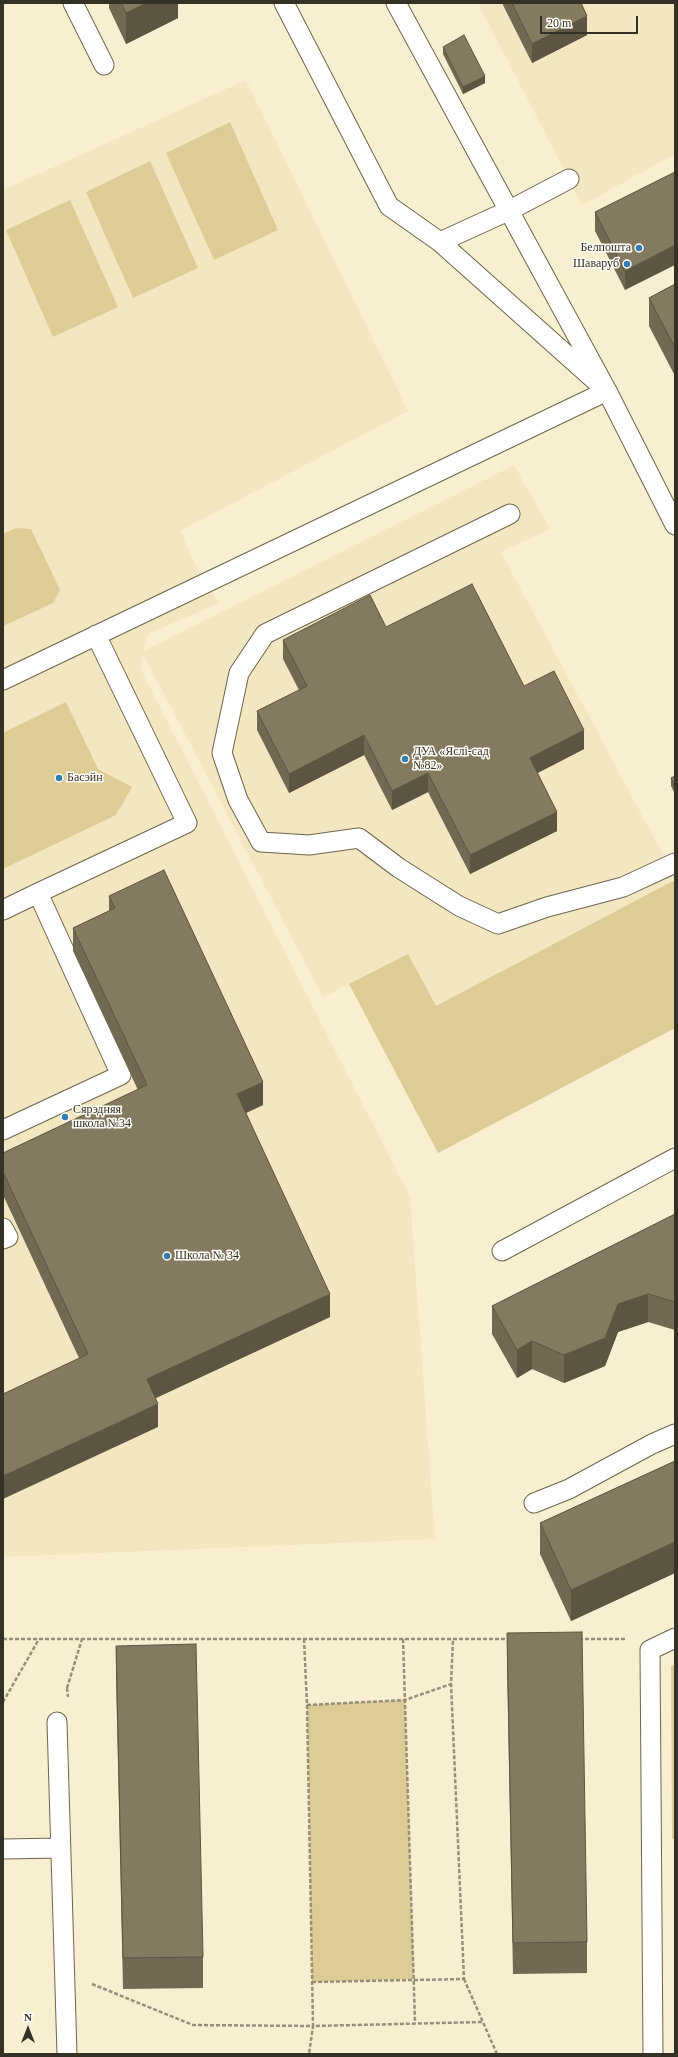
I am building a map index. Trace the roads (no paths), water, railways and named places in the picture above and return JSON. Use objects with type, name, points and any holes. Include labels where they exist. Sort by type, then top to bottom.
[{"type":"lane","points":[[73,3],[104,65]]},
{"type":"lane","points":[[284,3],[389,206],[440,242],[607,391]]},
{"type":"lane","points":[[396,3],[510,210],[607,391],[675,525]]},
{"type":"lane","points":[[440,242],[510,210],[569,179]]},
{"type":"lane","points":[[3,680],[607,391]]},
{"type":"lane","points":[[510,514],[265,634],[239,673],[222,753],[238,800],[261,842],[309,845],[359,838],[399,868],[452,902],[498,924],[547,907],[623,887],[675,863]]},
{"type":"lane","points":[[3,910],[187,823],[96,635]]},
{"type":"lane","points":[[3,1130],[121,1075],[38,893]]},
{"type":"lane","points":[[502,1251],[675,1158]]},
{"type":"lane","points":[[3,1228],[8,1237],[3,1239]]},
{"type":"lane","points":[[534,1503],[569,1489],[652,1444],[675,1434]]},
{"type":"lane","points":[[653,2054],[650,1650],[675,1638]]},
{"type":"lane","points":[[57,1722],[67,2054]]},
{"type":"lane","points":[[3,1849],[61,1848]]},
{"type":"place","name":"Белпошта","points":[[639,248]]},
{"type":"place","name":"Шаваруб","points":[[627,264]]},
{"type":"place","name":"ДУА «Яслі-сад №82»","points":[[405,759]]},
{"type":"place","name":"Басэйн","points":[[59,778]]},
{"type":"place","name":"Сярэдняя школа №34","points":[[65,1117]]},
{"type":"place","name":"Школа № 34","points":[[167,1256]]}]
